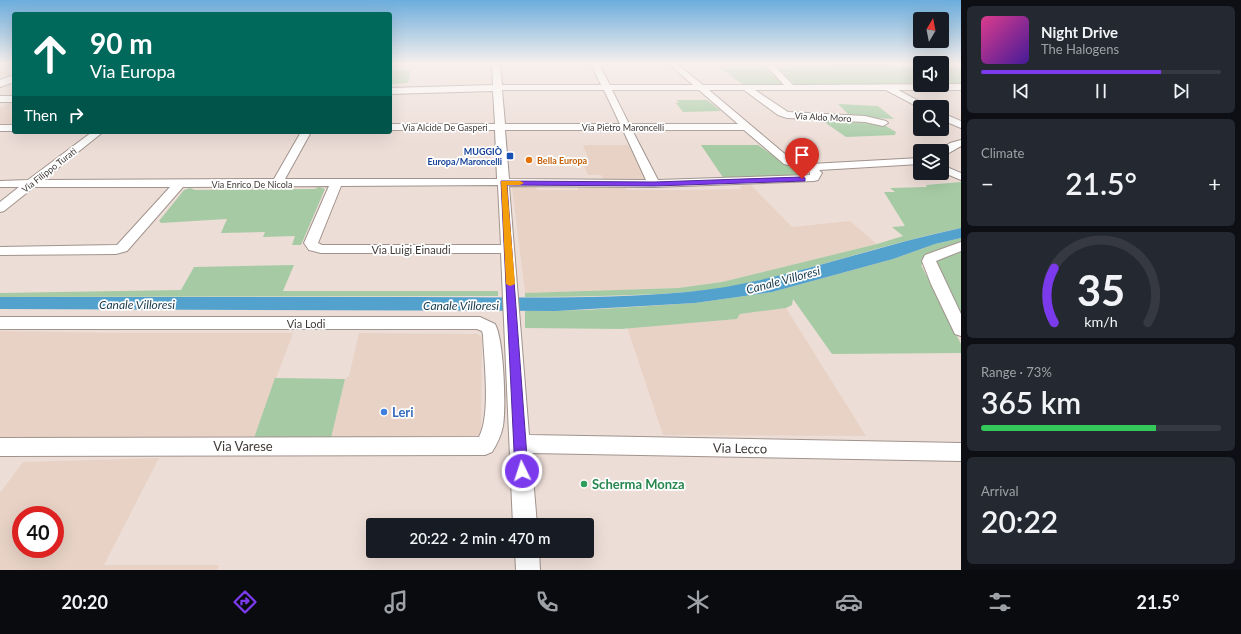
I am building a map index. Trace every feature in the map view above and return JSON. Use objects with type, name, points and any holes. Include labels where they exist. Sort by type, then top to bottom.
[{"type":"street","points":[[392,91],[405,91]]},
{"type":"street","points":[[499,91],[525,518]]},
{"type":"street","points":[[608,91],[654,184]]},
{"type":"street","points":[[703,91],[788,162],[810,167],[913,161]]},
{"type":"street","name":"Via Aldo Moro","points":[[750,91],[781,114],[793,116],[865,119],[883,123]]},
{"type":"street","points":[[892,91],[913,101]]},
{"type":"street","points":[[0,99],[12,99]]},
{"type":"street","points":[[949,119],[961,125]]},
{"type":"street","name":"Via Alcide De Gasperi","points":[[392,127],[501,127]]},
{"type":"street","name":"Via Pietro Maroncelli","points":[[501,127],[745,127]]},
{"type":"street","points":[[0,128],[12,128]]},
{"type":"street","name":"Via Filippo Turati","points":[[0,208],[95,134]]},
{"type":"street","points":[[277,184],[305,134]]},
{"type":"street","points":[[949,149],[954,145],[961,143]]},
{"type":"street","name":"Via Enrico De Nicola","points":[[0,184],[504,182],[654,184],[814,178],[816,173],[810,167]]},
{"type":"street","points":[[949,171],[961,177]]},
{"type":"street","name":"Via Luigi Einaudi","points":[[336,183],[311,243],[314,247],[321,249],[508,249]]},
{"type":"street","points":[[0,251],[116,250],[122,248],[179,184]]},
{"type":"street","points":[[961,246],[936,254],[930,258],[929,261],[938,284],[961,330]]},
{"type":"street","name":"Via Lodi","points":[[0,323],[480,323],[490,328],[495,402],[494,427],[490,440],[485,446]]},
{"type":"street","name":"Via Lecco","points":[[520,444],[961,452]]},
{"type":"street","name":"Via Varese","points":[[0,447],[485,446]]},
{"type":"street","points":[[527,558],[528,570]]},
{"type":"shaded area","points":[[12,101],[12,125],[0,125],[0,108]]},
{"type":"shaded area","points":[[583,145],[628,145],[645,179],[603,179],[601,175],[588,175],[581,159],[588,158]]},
{"type":"shaded area","points":[[751,185],[792,227],[850,221],[877,244],[722,282],[678,288],[525,293],[512,187],[536,186],[537,190],[578,190],[578,186],[625,186],[627,190],[689,190],[742,189],[739,186]]},
{"type":"shaded area","points":[[786,308],[866,436],[663,435],[627,327],[737,319],[740,314]]},
{"type":"shaded area","points":[[0,331],[293,333],[254,438],[0,439]]},
{"type":"shaded area","points":[[359,333],[478,334],[482,338],[481,432],[474,439],[331,438],[345,379],[349,376]]},
{"type":"shaded area","points":[[159,458],[104,565],[219,565],[217,570],[0,570],[0,493],[23,462]]},
{"type":"green space","points":[[676,100],[707,100],[721,111],[683,112],[676,103],[679,102]]},
{"type":"green space","points":[[838,104],[878,106],[894,119],[851,117]]},
{"type":"green space","points":[[820,119],[884,125],[896,132],[895,135],[846,137]]},
{"type":"green space","points":[[701,145],[758,145],[788,166],[805,173],[798,176],[724,179]]},
{"type":"green space","points":[[961,182],[961,228],[906,241],[768,279],[720,289],[700,291],[659,294],[525,297],[525,293],[678,288],[722,282],[877,244],[903,236],[892,227],[905,226],[884,192],[895,192],[890,188],[927,187],[926,185]]},
{"type":"green space","points":[[319,187],[325,189],[301,245],[292,245],[295,236],[263,237],[265,232],[221,233],[227,219],[161,223],[159,221],[184,190],[190,188],[195,190],[315,189]]},
{"type":"green space","points":[[961,238],[961,318],[936,265],[937,259],[921,265],[961,344],[961,353],[832,354],[793,299],[792,305],[786,308],[740,314],[737,319],[621,329],[525,328],[525,311],[585,310],[695,303],[772,292],[893,259],[935,244]]},
{"type":"green space","points":[[294,265],[283,291],[498,291],[498,296],[0,297],[0,293],[181,290],[194,267]]},
{"type":"green space","points":[[275,378],[345,379],[331,438],[254,438]]},
{"type":"water","name":"Canale Villoresi","points":[[961,228],[961,238],[935,244],[893,259],[772,292],[695,303],[555,311],[0,309],[0,297],[553,298],[654,295],[687,292],[756,281]]},
{"type":"slow traffic","points":[[510,284],[504,182],[520,183]]},
{"type":"place","name":"MUGGIÒ Europa/Maroncelli","points":[[510,156]]},
{"type":"place","name":"Bella Europa","points":[[529,160]]},
{"type":"place","name":"Leri","points":[[384,412]]},
{"type":"place","name":"Scherma Monza","points":[[584,484]]},
{"type":"route","points":[[522,471],[504,182],[654,184],[802,179]]}]
